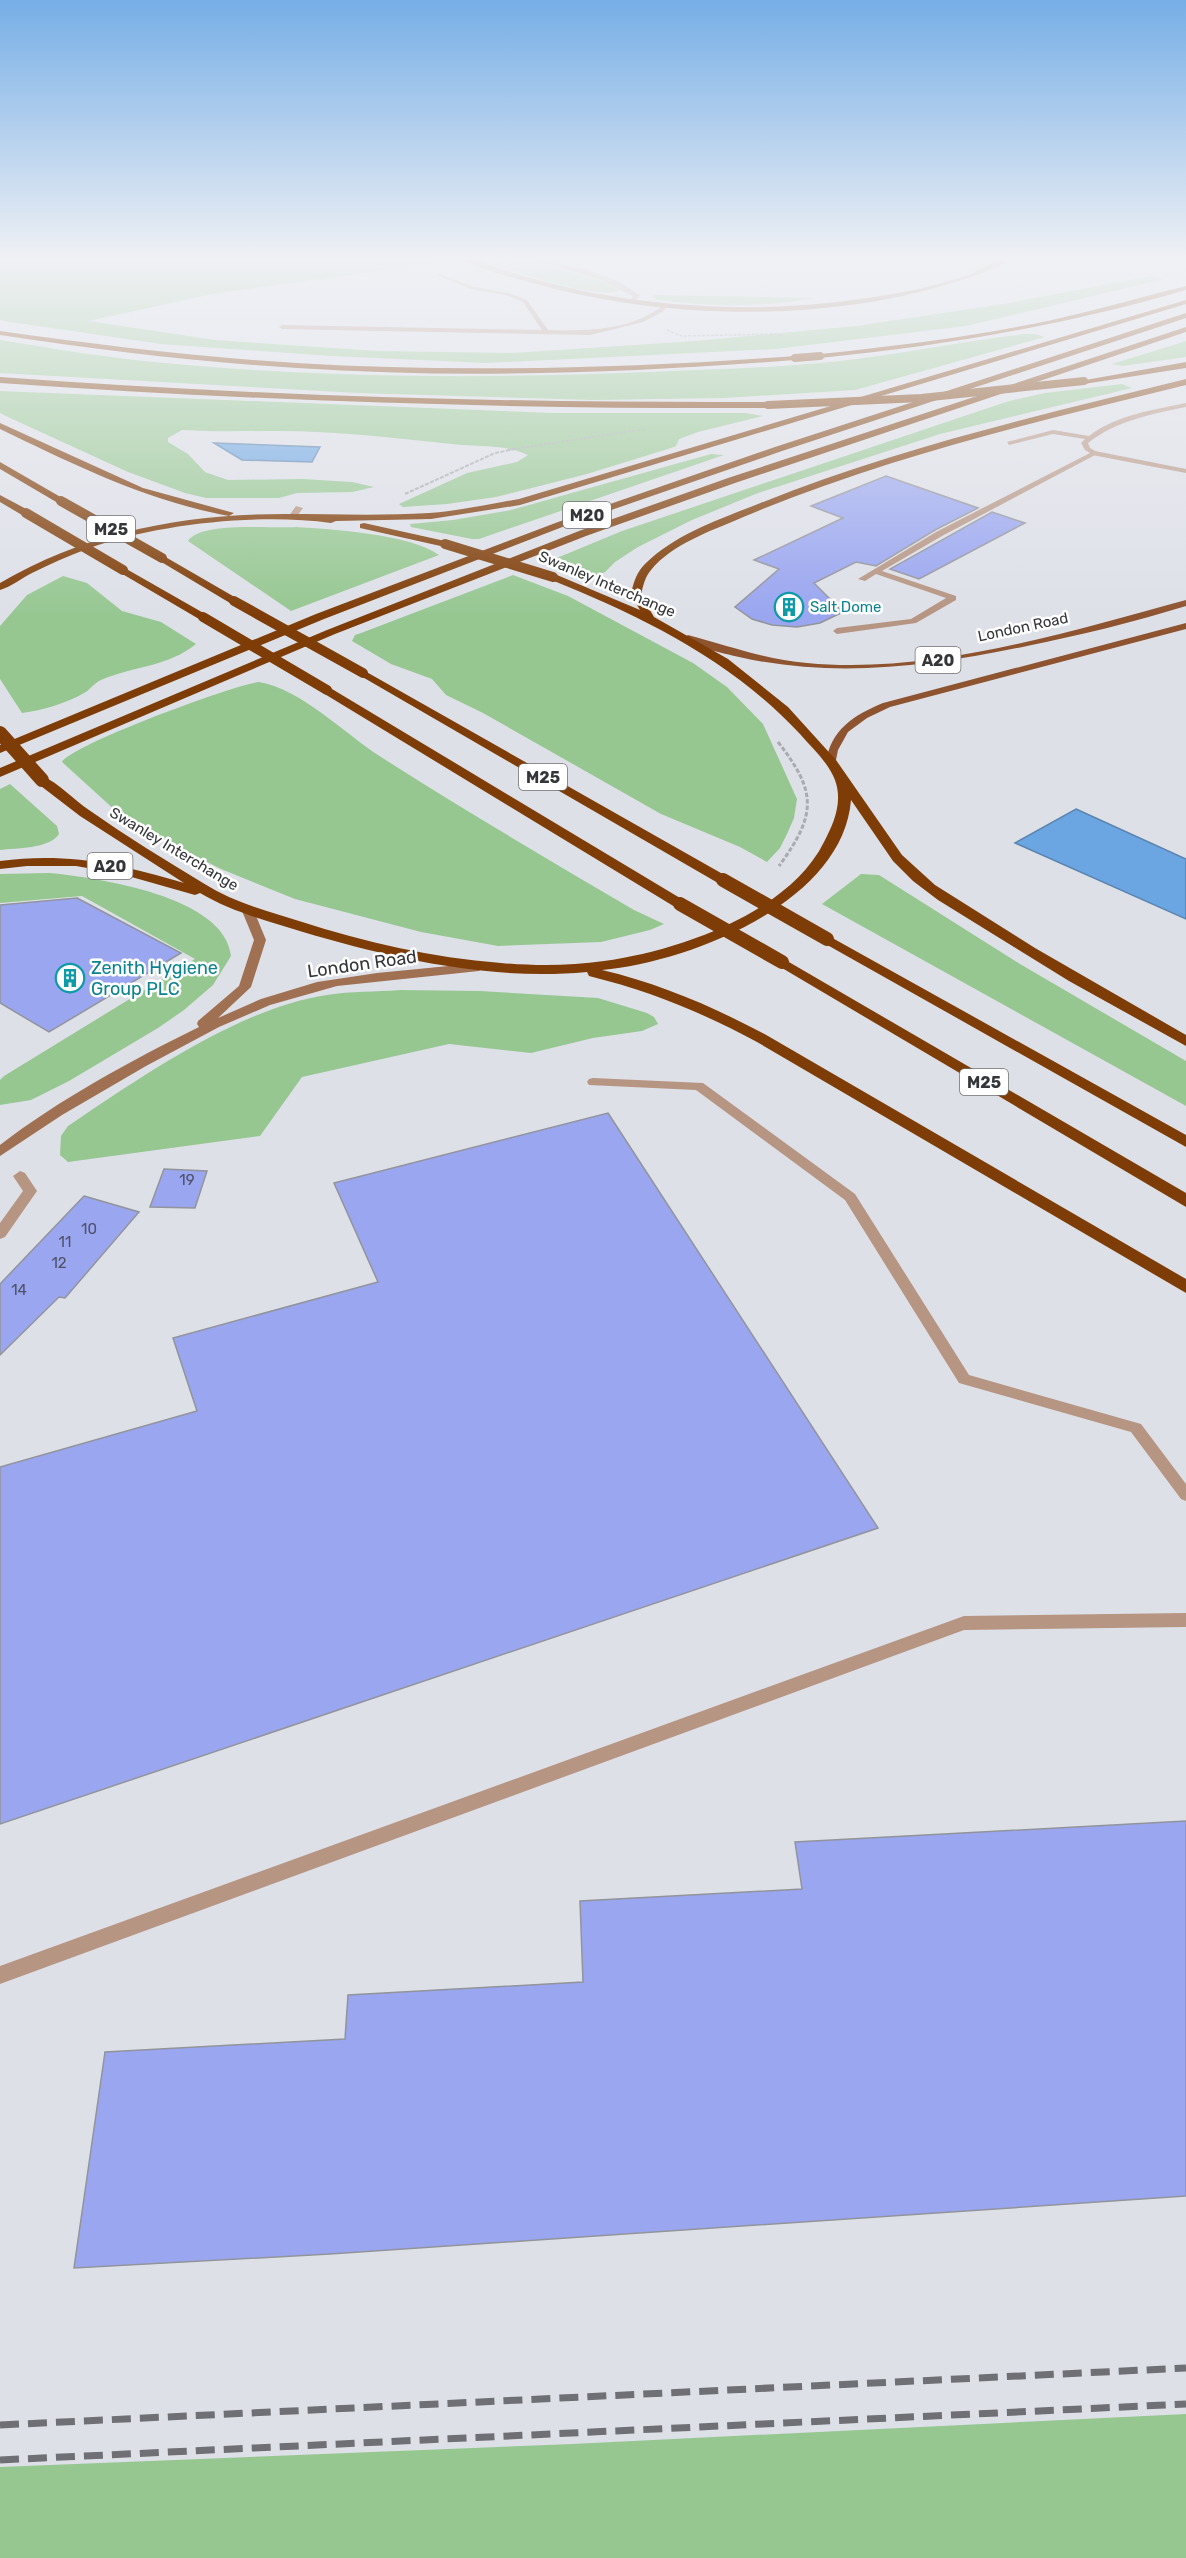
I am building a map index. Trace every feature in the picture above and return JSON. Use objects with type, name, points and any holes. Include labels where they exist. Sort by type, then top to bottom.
[{"type":"highway","name":"M20","points":[[320,518],[431,516],[520,502],[935,377]]},
{"type":"highway","name":"M20","points":[[0,749],[180,673],[409,581],[620,503],[994,377]]},
{"type":"highway","name":"M20","points":[[0,773],[414,598],[655,508],[1043,377]]},
{"type":"highway","points":[[0,380],[231,394],[607,406],[768,405],[921,398],[1107,377]]},
{"type":"highway","points":[[649,616],[636,595],[642,574],[647,567],[664,553],[720,523],[792,492],[905,453],[1186,382]]},
{"type":"highway","name":"M25","points":[[0,426],[159,498],[190,507],[267,517]]},
{"type":"highway","name":"M25","points":[[0,465],[234,601],[1186,1142]]},
{"type":"highway","name":"M25","points":[[0,498],[327,690],[681,904],[1186,1201]]},
{"type":"highway","name":"Swanley Interchange","points":[[0,587],[39,564],[91,543],[173,525],[267,517],[296,512],[445,544],[553,577],[649,616],[730,665],[783,708],[831,763],[842,780],[843,811],[832,846],[817,867],[798,886],[776,902],[721,932],[660,954],[609,966],[572,969],[479,967],[349,942],[248,910],[217,897],[96,822],[42,780],[0,733]]},
{"type":"highway","points":[[842,780],[859,799],[889,849],[925,884],[947,901],[1045,961],[1186,1041]]},
{"type":"highway","name":"A20","points":[[0,865],[56,860],[96,863],[217,897]]},
{"type":"highway","points":[[572,969],[646,985],[730,1022],[918,1129],[1186,1287]]},
{"type":"main road","name":"London Road","points":[[688,638],[722,651],[769,662],[831,669],[864,668],[962,657],[1042,641],[1129,621],[1186,603]]},
{"type":"main road","name":"A20","points":[[831,763],[833,747],[844,730],[877,709],[959,684],[1186,627]]},
{"type":"street","points":[[1095,453],[1186,471]]},
{"type":"street","name":"London Road","points":[[186,1037],[227,1005],[245,987],[260,940],[248,910]]},
{"type":"street","name":"London Road","points":[[0,1152],[85,1095],[186,1037],[290,993],[318,986],[479,967]]},
{"type":"street","points":[[0,1234],[30,1191],[20,1176]]},
{"type":"lane","points":[[1095,453],[1087,449],[1084,443],[1130,417],[1186,405]]},
{"type":"lane","points":[[1009,443],[1053,432],[1091,438]]},
{"type":"lane","points":[[862,579],[939,534],[1095,453]]},
{"type":"lane","points":[[837,631],[913,621],[953,598],[875,571]]},
{"type":"lane","points":[[593,1082],[699,1086],[850,1197],[964,1379],[1136,1428],[1186,1495]]},
{"type":"lane","points":[[0,1975],[964,1623],[1186,1620]]},
{"type":"path","points":[[399,497],[495,453],[540,444],[653,428]]},
{"type":"path","points":[[774,872],[794,845],[807,814],[807,790],[804,780],[771,732],[799,724]]},
{"type":"green space","points":[[78,377],[900,377],[855,390],[723,398],[594,400],[358,393]]},
{"type":"green space","points":[[1122,384],[1132,388],[940,434],[758,493],[692,520],[638,547],[615,562],[605,572],[593,577],[562,568],[552,560],[622,531],[1009,401],[1045,393]]},
{"type":"green space","points":[[0,391],[552,413],[745,413],[763,416],[698,432],[679,439],[676,446],[671,448],[587,474],[496,497],[403,507],[399,504],[467,473],[517,462],[528,455],[500,447],[387,437],[300,431],[182,430],[168,438],[168,442],[188,454],[205,472],[228,480],[302,479],[352,482],[374,487],[352,492],[297,493],[279,498],[206,498],[185,493],[128,472],[0,413]]},
{"type":"green space","points":[[711,454],[724,455],[479,539],[411,527],[410,524],[453,520],[511,510]]},
{"type":"green space","points":[[296,527],[390,537],[426,548],[439,555],[291,611],[188,541],[195,535],[221,528]]},
{"type":"green space","points":[[513,575],[568,596],[693,663],[727,687],[763,724],[797,799],[794,818],[787,834],[780,848],[767,862],[740,847],[661,814],[483,713],[446,695],[432,679],[391,664],[352,641],[355,635]]},
{"type":"green space","points":[[63,576],[87,583],[122,611],[161,622],[196,644],[185,652],[162,662],[101,680],[86,692],[69,700],[22,713],[0,679],[0,626],[27,595]]},
{"type":"green space","points":[[259,682],[291,693],[381,757],[538,854],[634,910],[664,924],[650,930],[601,942],[498,946],[421,932],[295,899],[221,869],[128,822],[62,762],[72,754],[121,730],[219,693]]},
{"type":"green space","points":[[10,784],[57,826],[59,834],[54,839],[32,847],[0,850],[0,789]]},
{"type":"green space","points":[[50,873],[127,886],[184,905],[207,918],[223,935],[231,956],[213,985],[184,1010],[158,1028],[69,1081],[31,1100],[0,1105],[0,1080],[4,1076],[195,959],[82,896],[0,903],[0,874]]},
{"type":"green space","points":[[861,874],[879,875],[1020,964],[1186,1061],[1186,1106],[822,904]]},
{"type":"green space","points":[[400,990],[480,991],[598,998],[647,1013],[654,1017],[658,1024],[642,1031],[593,1038],[531,1053],[449,1044],[302,1077],[260,1136],[68,1162],[60,1155],[61,1136],[68,1126],[159,1066],[226,1029],[294,1002],[327,995]]},
{"type":"green space","points":[[1186,2414],[1186,2558],[0,2558],[0,2467],[572,2444]]},
{"type":"water","points":[[214,443],[320,447],[312,462],[242,460]]},
{"type":"water","points":[[1076,809],[1186,859],[1186,919],[1015,843]]},
{"type":"building","points":[[886,476],[978,508],[935,530],[876,566],[856,562],[814,583],[843,612],[820,623],[797,627],[772,625],[752,619],[735,607],[779,569],[754,560],[843,518],[811,506]]},
{"type":"building","points":[[992,512],[1025,523],[919,579],[890,569]]},
{"type":"building","name":"Zenith Hygiene Group PLC","points":[[77,898],[181,953],[49,1032],[0,1003],[0,905]]},
{"type":"building","points":[[608,1113],[878,1528],[0,1824],[0,1467],[197,1411],[173,1338],[378,1282],[334,1183]]},
{"type":"building","points":[[164,1169],[207,1171],[195,1208],[150,1207]]},
{"type":"building","points":[[84,1196],[139,1212],[65,1298],[59,1297],[0,1355],[0,1284]]},
{"type":"building","points":[[1186,1821],[1186,2196],[330,2254],[74,2268],[105,2052],[345,2039],[348,1995],[583,1982],[580,1901],[802,1889],[795,1842]]},
{"type":"railway","points":[[0,2425],[1186,2368]]},
{"type":"railway","points":[[0,2460],[1186,2404]]},
{"type":"place","name":"Salt Dome","points":[[789,607]]},
{"type":"place","name":"Zenith Hygiene Group PLC","points":[[70,978]]}]
